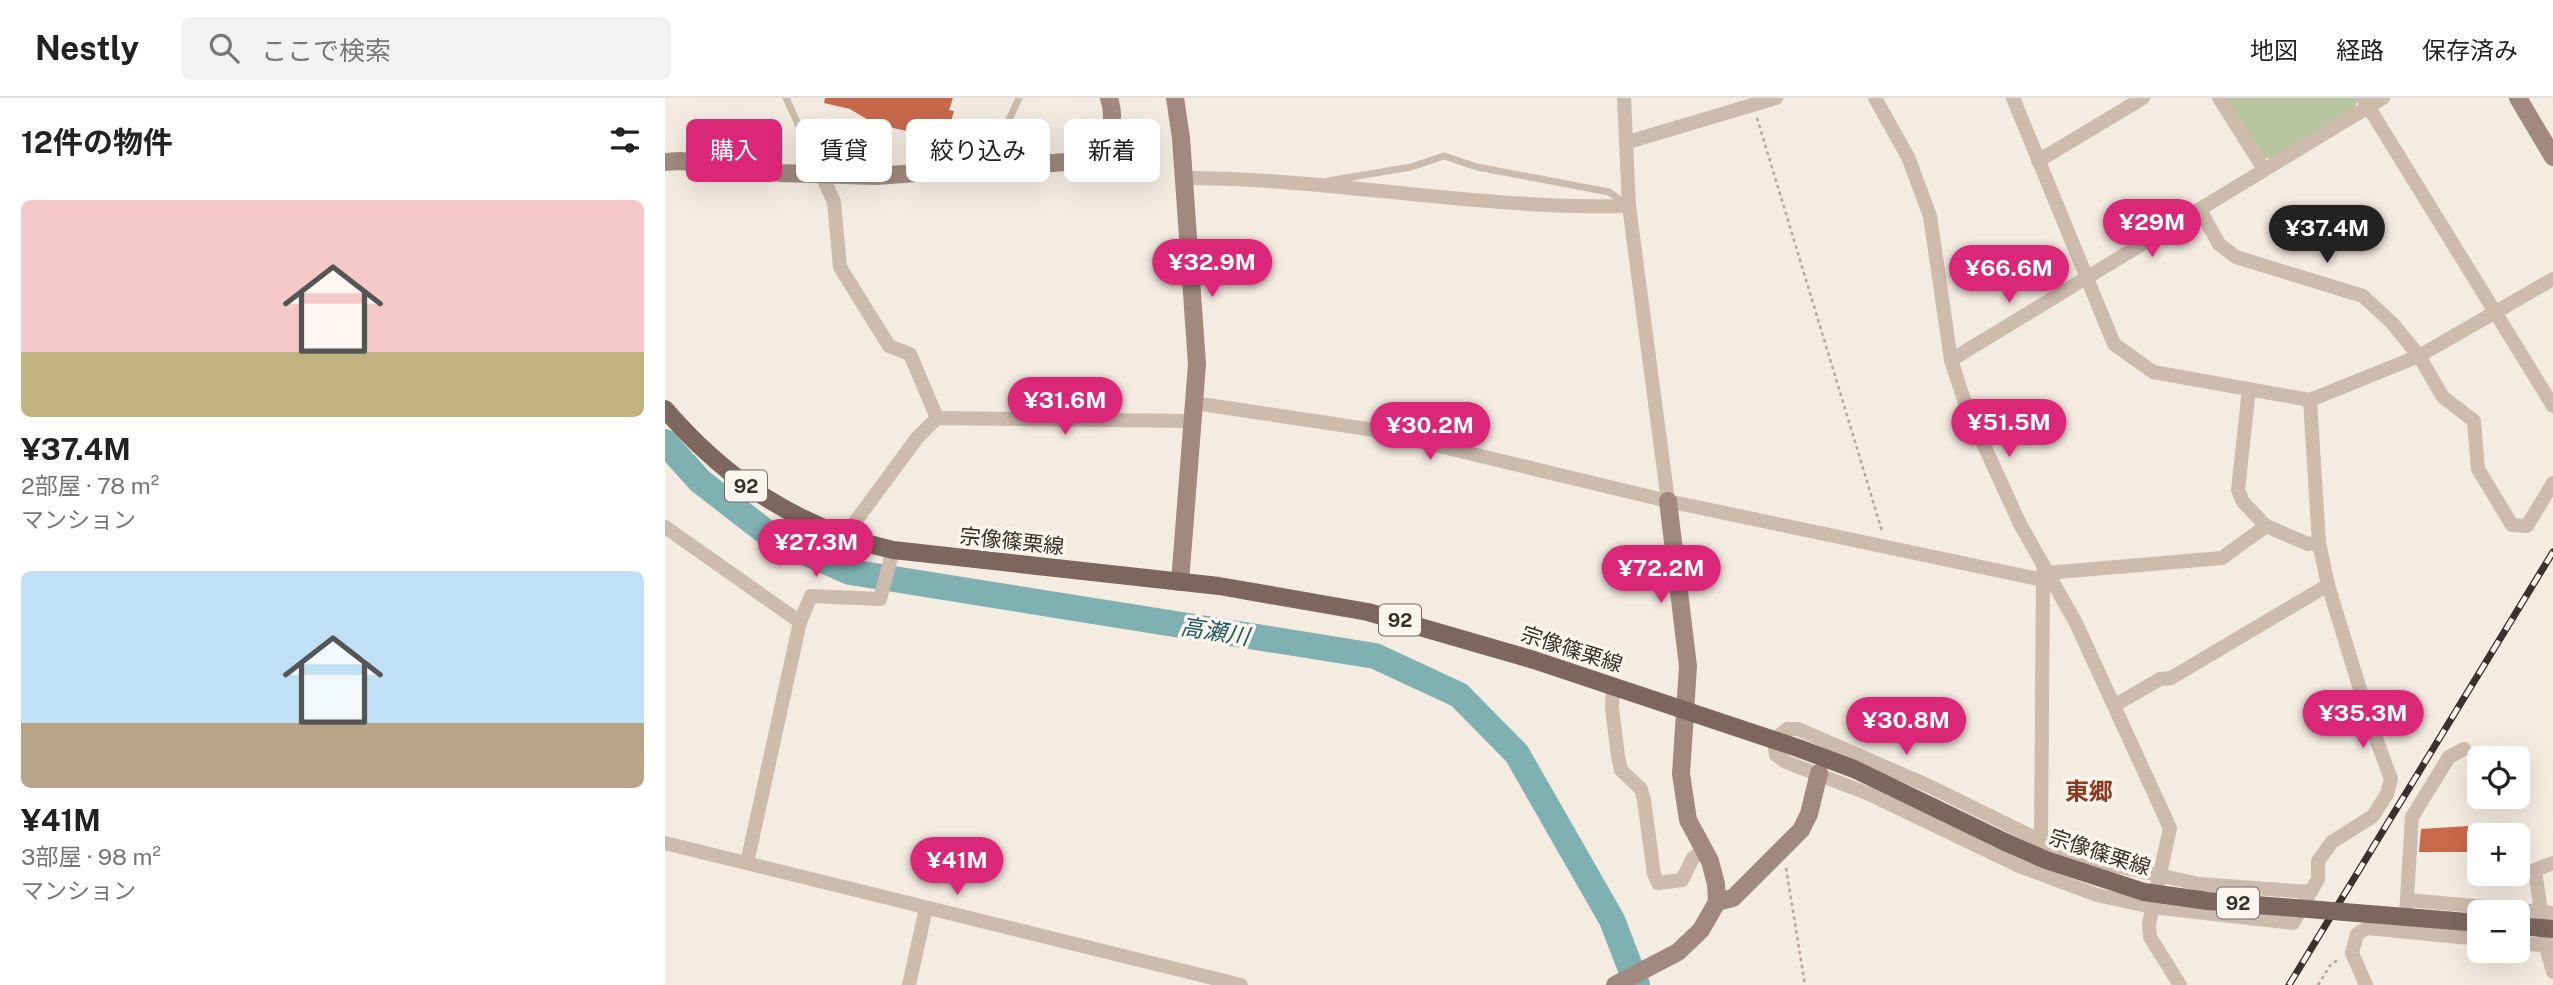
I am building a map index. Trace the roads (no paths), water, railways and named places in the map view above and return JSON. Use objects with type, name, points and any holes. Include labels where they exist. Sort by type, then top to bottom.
[{"type":"main road","name":"宗像篠栗線","points":[[665,410],[711,459],[739,482],[805,521],[891,557],[1180,582],[1310,599],[1368,611],[1444,632],[1613,686],[1854,769],[2046,860],[2144,892],[2208,901],[2467,922]]},
{"type":"main road","points":[[2530,927],[2553,929]]},
{"type":"street","points":[[1050,163],[1066,162],[1091,154],[1106,141],[1114,118],[1109,98]]},
{"type":"street","points":[[1175,98],[1184,178],[1197,364],[1180,582]]},
{"type":"street","points":[[1615,985],[1678,952],[1701,930],[1717,901],[1716,884],[1704,850],[1688,820],[1681,774],[1683,710],[1688,666],[1629,206],[1624,98]]},
{"type":"street","points":[[1628,142],[1776,98]]},
{"type":"street","points":[[1875,98],[1908,157],[1930,216],[1951,360],[1966,406],[2044,574],[2076,623],[2170,828],[2152,907],[2150,937],[2180,985]]},
{"type":"street","points":[[2013,98],[2114,344],[2153,372],[2310,400],[2419,356],[2553,279]]},
{"type":"street","points":[[2038,161],[2143,98]]},
{"type":"street","points":[[2219,98],[2264,169]]},
{"type":"street","points":[[1951,360],[2200,210],[2366,102],[2383,98]]},
{"type":"street","points":[[2518,98],[2553,157]]},
{"type":"street","points":[[2366,102],[2553,406]]},
{"type":"street","points":[[665,162],[680,161],[796,173]]},
{"type":"street","points":[[1184,178],[1422,196],[1629,206]]},
{"type":"street","points":[[825,182],[834,202],[840,267],[890,346],[910,354],[937,418]]},
{"type":"street","points":[[2200,210],[2219,244],[2236,257],[2363,296],[2392,323],[2419,356],[2443,397],[2474,421],[2478,469],[2512,525],[2527,526],[2553,483]]},
{"type":"street","points":[[2249,388],[2238,490],[2243,502],[2266,526],[2308,544],[2319,543]]},
{"type":"street","points":[[2310,400],[2319,543],[2328,584],[2371,724],[2391,779],[2387,794],[2373,816],[2332,842],[2318,861],[2318,879],[2293,923],[2152,907],[2063,884],[1819,773],[1786,762],[1776,755],[1773,740],[1787,729],[1798,729],[1929,786],[2041,841],[2092,861],[2200,884],[2310,892]]},
{"type":"street","points":[[844,537],[917,438],[937,418],[1194,412],[1368,429],[1668,501],[1887,547],[2044,574],[2222,558],[2266,526]]},
{"type":"street","points":[[665,527],[800,622]]},
{"type":"street","points":[[747,863],[800,622],[811,596],[880,599],[891,557]]},
{"type":"street","points":[[2041,841],[2044,574]]},
{"type":"street","points":[[2115,705],[2160,679],[2171,678],[2328,584]]},
{"type":"street","points":[[1613,686],[1612,708],[1620,763],[1622,770],[1641,789],[1654,874],[1658,883],[1682,880],[1693,858],[1704,850]]},
{"type":"street","points":[[2405,931],[2412,817],[2449,757],[2464,748]]},
{"type":"street","points":[[1717,901],[1733,898],[1801,830],[1809,814],[1819,773]]},
{"type":"street","points":[[665,843],[1241,985]]},
{"type":"street","points":[[2553,863],[2535,870],[2547,913],[2553,972]]},
{"type":"street","points":[[2408,900],[2547,913]]},
{"type":"street","points":[[909,985],[926,908]]},
{"type":"street","points":[[2366,985],[2352,953],[2357,934],[2367,928],[2467,938]]},
{"type":"street","points":[[2530,944],[2549,946]]},
{"type":"lane","points":[[786,98],[796,120]]},
{"type":"lane","points":[[1009,119],[1019,98]]},
{"type":"lane","points":[[1303,185],[1411,167],[1444,156],[1477,167],[1609,192],[1629,206]]},
{"type":"waterway","name":"高瀬川","points":[[665,442],[700,481],[775,539],[850,572],[1375,656],[1459,695],[1517,754],[1612,920],[1637,985]]},
{"type":"railway","points":[[2289,985],[2553,552]]},
{"type":"district","name":"東郷","points":[[2089,791]]}]
